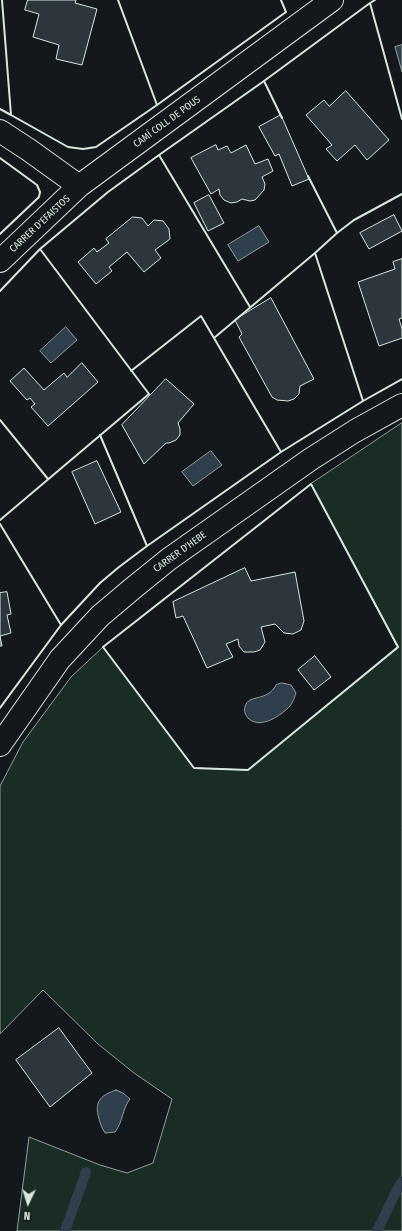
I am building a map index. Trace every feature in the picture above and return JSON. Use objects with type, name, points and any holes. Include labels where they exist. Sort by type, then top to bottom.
[{"type":"street","name":"CAMÍ COLL DE POUS","points":[[79,186],[332,0]]},
{"type":"street","points":[[0,131],[79,186]]},
{"type":"street","name":"CARRER D'EFAISTOS","points":[[0,261],[79,186]]},
{"type":"street","name":"CARRER D'HEBE","points":[[0,745],[60,659],[100,616],[169,559],[311,459],[355,431],[402,405]]},
{"type":"green space","points":[[402,423],[402,1231],[17,1231],[29,1137],[100,1165],[127,1173],[153,1163],[172,1099],[134,1073],[98,1044],[43,990],[0,1034],[0,786],[23,742],[71,677],[103,647],[194,768],[248,770],[398,648],[311,484]]},
{"type":"water","points":[[402,45],[402,72],[395,47]]},
{"type":"water","points":[[259,226],[269,242],[238,261],[228,245]]},
{"type":"water","points":[[66,327],[77,340],[51,363],[40,351]]},
{"type":"water","points":[[211,451],[222,465],[193,486],[182,472]]},
{"type":"water","points":[[282,683],[291,685],[296,693],[293,702],[289,707],[278,716],[268,721],[252,721],[246,716],[245,707],[250,700],[268,694],[276,685]]},
{"type":"water","points":[[116,1090],[123,1093],[130,1099],[125,1107],[118,1128],[115,1132],[105,1133],[98,1115],[98,1105],[103,1096]]},
{"type":"building","points":[[28,0],[76,0],[75,3],[97,9],[82,65],[56,59],[59,45],[33,37],[39,14],[25,10]]},
{"type":"building","points":[[346,91],[389,140],[367,160],[355,145],[337,161],[326,149],[332,145],[306,115],[324,100],[329,106]]},
{"type":"building","points":[[281,115],[309,179],[292,186],[279,154],[275,156],[259,127]]},
{"type":"building","points":[[216,145],[218,150],[227,146],[231,153],[246,145],[255,164],[268,159],[273,171],[262,177],[265,184],[264,190],[255,200],[250,201],[242,199],[231,203],[224,200],[220,195],[219,189],[211,194],[191,158]]},
{"type":"building","points":[[209,195],[224,223],[208,231],[194,203]]},
{"type":"building","points":[[394,215],[402,231],[369,249],[360,233]]},
{"type":"building","points":[[133,217],[142,218],[148,226],[154,220],[163,221],[169,229],[170,239],[155,250],[161,258],[144,272],[127,252],[109,267],[112,271],[96,284],[78,262],[94,248],[97,252],[109,243],[106,239]]},
{"type":"building","points":[[402,259],[402,318],[399,319],[402,329],[402,338],[379,346],[358,282],[395,269],[393,262]]},
{"type":"building","points":[[271,298],[314,379],[300,386],[299,394],[294,399],[288,401],[277,400],[272,397],[239,337],[242,334],[235,320]]},
{"type":"building","points":[[82,363],[98,382],[48,426],[31,407],[35,404],[30,398],[27,400],[10,381],[24,368],[44,390],[64,373],[67,377]]},
{"type":"building","points":[[166,379],[194,404],[178,423],[180,435],[176,440],[166,443],[144,464],[122,425]]},
{"type":"building","points":[[97,461],[121,512],[95,524],[72,472]]},
{"type":"building","points":[[245,568],[251,581],[295,572],[304,621],[301,630],[293,634],[284,633],[275,624],[261,627],[265,642],[260,650],[254,652],[244,652],[239,646],[238,639],[226,644],[233,657],[207,668],[183,616],[176,618],[173,602]]},
{"type":"building","points":[[7,592],[11,614],[7,615],[11,633],[0,636],[0,593]]},
{"type":"building","points":[[315,656],[331,677],[314,690],[298,670]]},
{"type":"building","points":[[59,1028],[92,1073],[50,1107],[16,1060]]},
{"type":"waterway","points":[[65,1231],[86,1172]]},
{"type":"waterway","points":[[377,1231],[402,1182]]},
{"type":"wall","points":[[2,0],[11,115],[68,147],[83,149],[96,147],[157,105]]},
{"type":"wall","points":[[118,0],[157,105],[286,12],[281,0]]},
{"type":"wall","points":[[375,0],[370,3],[402,119]]},
{"type":"wall","points":[[250,307],[159,155],[264,81],[370,3]]},
{"type":"wall","points":[[264,81],[282,118]]},
{"type":"wall","points":[[0,109],[11,115]]},
{"type":"wall","points":[[0,520],[149,394],[40,249],[108,192],[159,155]]},
{"type":"wall","points":[[0,158],[37,185],[40,192],[39,197],[0,234]]},
{"type":"wall","points":[[308,176],[337,233]]},
{"type":"wall","points":[[402,194],[354,220],[315,253],[363,401],[402,379]]},
{"type":"wall","points":[[0,291],[40,249]]},
{"type":"wall","points":[[214,338],[315,253]]},
{"type":"wall","points":[[131,371],[201,316],[281,452],[363,401]]},
{"type":"wall","points":[[0,420],[48,479]]},
{"type":"wall","points":[[100,435],[147,546],[281,452]]},
{"type":"wall","points":[[311,484],[398,647],[248,770],[194,768],[103,647],[311,484]]},
{"type":"wall","points":[[0,524],[61,625],[100,583],[147,546]]},
{"type":"wall","points":[[0,708],[61,625]]}]
